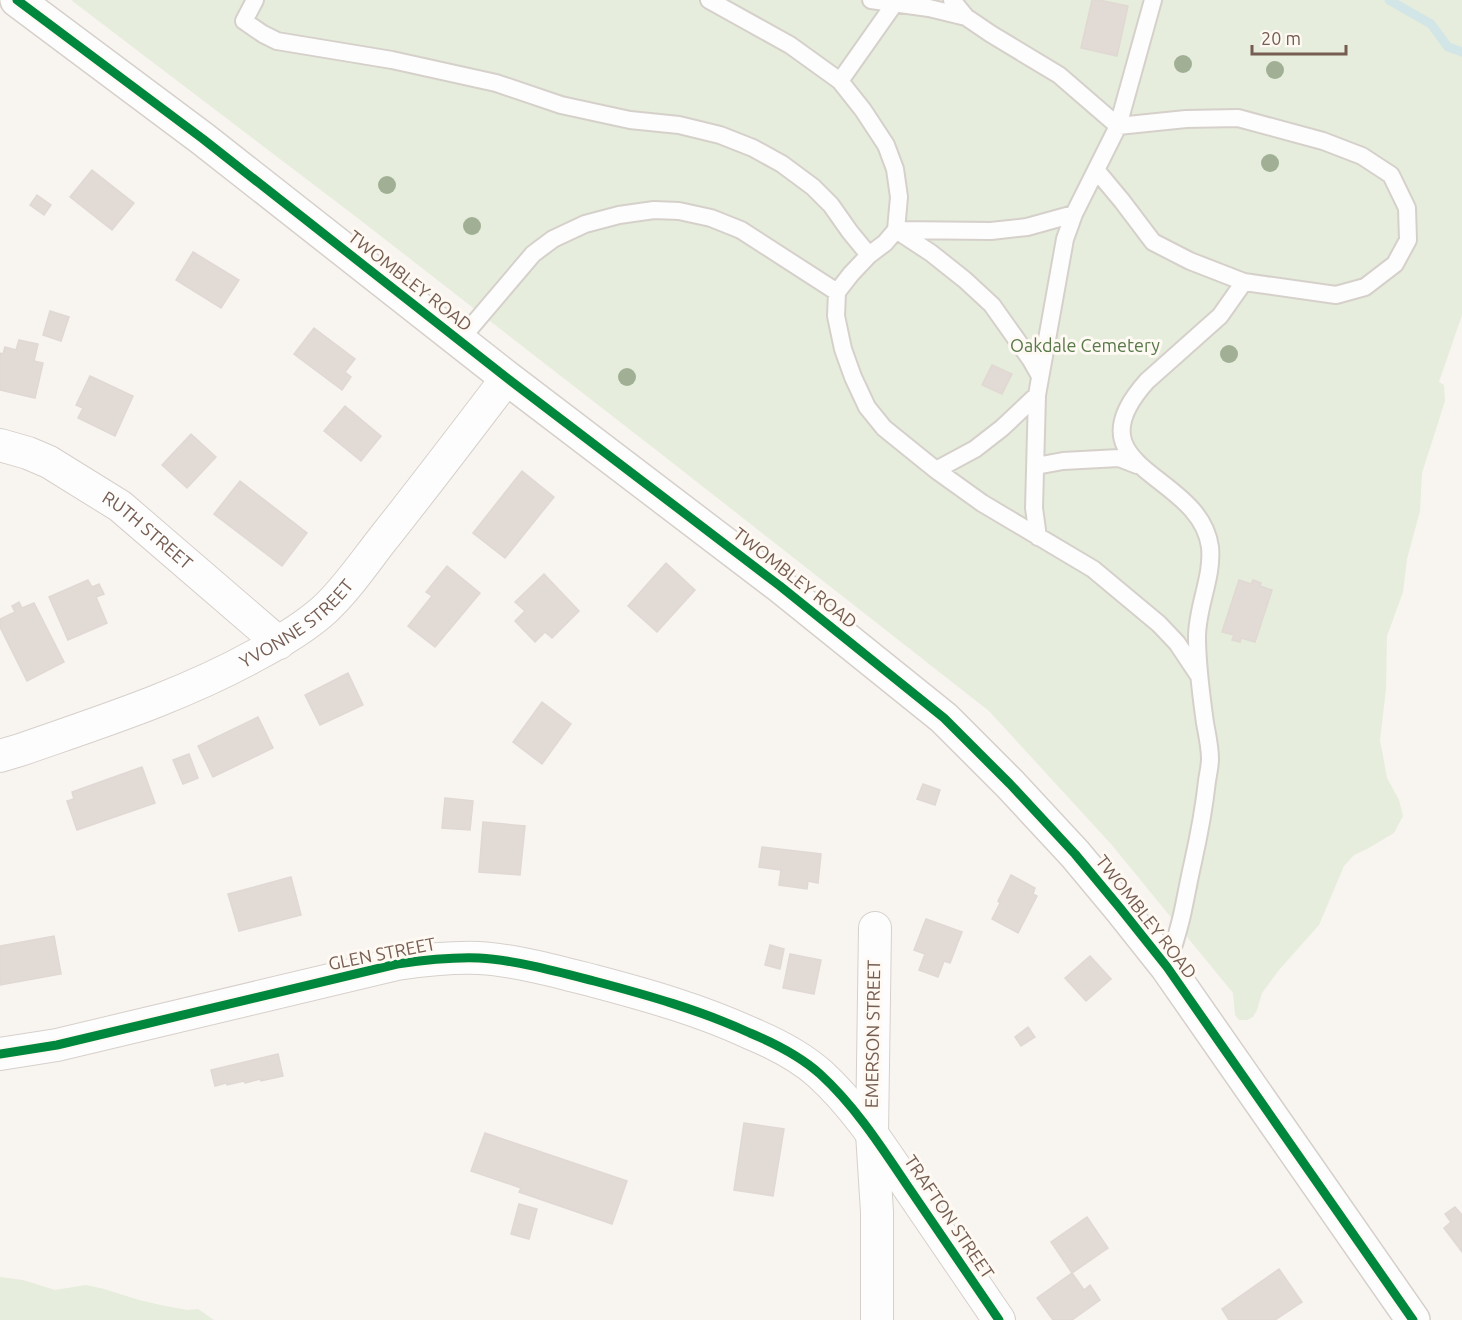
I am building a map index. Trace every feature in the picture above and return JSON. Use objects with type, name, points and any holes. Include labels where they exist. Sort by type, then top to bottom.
[{"type":"street","name":"TWOMBLEY ROAD","points":[[17,0],[203,139],[507,378],[780,586],[944,718],[1075,854],[1167,967],[1413,1320]]},
{"type":"street","name":"YVONNE STREET","points":[[0,756],[162,700],[232,668],[279,643],[317,616],[339,594],[507,378]]},
{"type":"street","name":"RUTH STREET","points":[[0,445],[49,462],[120,506],[279,643]]},
{"type":"street","name":"EMERSON STREET","points":[[875,928],[872,1133],[877,1212],[877,1320]]},
{"type":"street","name":"GLEN STREET","points":[[0,1054],[57,1045],[397,964],[429,959],[480,958],[566,974],[636,992],[718,1018],[791,1053],[819,1073],[845,1099],[872,1133]]},
{"type":"street","name":"TRAFTON STREET","points":[[872,1133],[999,1320]]},
{"type":"lane","points":[[255,0],[244,21],[278,41],[392,60],[496,83],[561,105],[630,120],[679,125],[720,135],[753,148],[782,164],[813,187],[831,205],[869,255]]},
{"type":"lane","points":[[709,0],[790,45],[840,81],[886,146],[895,168],[898,197],[896,230],[885,243],[869,255],[837,292],[836,316],[843,349],[867,407],[884,428],[936,470],[982,502],[1093,569],[1159,624],[1177,643],[1199,676]]},
{"type":"lane","points":[[871,0],[966,16]]},
{"type":"lane","points":[[952,0],[966,16],[1059,75],[1118,126],[1186,119],[1238,118],[1323,141],[1362,156],[1391,175],[1407,208],[1408,240],[1395,264],[1365,287],[1336,295],[1244,282],[1190,261],[1154,242],[1097,171]]},
{"type":"lane","points":[[1038,537],[1034,508],[1037,395],[1065,239],[1074,214],[1118,126],[1153,0]]},
{"type":"lane","points":[[840,81],[895,3]]},
{"type":"lane","points":[[460,340],[533,254],[553,239],[585,224],[619,215],[654,210],[679,211],[711,218],[741,230],[837,292]]},
{"type":"lane","points":[[896,230],[991,231],[1027,227],[1074,214]]},
{"type":"lane","points":[[896,230],[965,280],[992,305],[1026,352],[1040,376]]},
{"type":"lane","points":[[1167,967],[1182,915],[1203,814],[1210,758],[1199,676],[1197,635],[1209,575],[1210,548],[1205,531],[1190,507],[1128,453],[1123,442],[1121,428],[1128,404],[1147,381],[1220,316],[1244,282]]},
{"type":"lane","points":[[936,470],[975,449],[1002,428],[1037,395]]},
{"type":"lane","points":[[1036,466],[1063,461],[1119,458],[1144,468]]},
{"type":"green space","name":"Oakdale Cemetery","points":[[71,0],[1462,0],[1462,315],[1439,382],[1444,385],[1445,401],[1422,473],[1420,511],[1407,559],[1403,592],[1387,636],[1386,689],[1380,740],[1387,778],[1399,800],[1403,816],[1394,833],[1354,855],[1344,866],[1319,925],[1262,993],[1253,1017],[1239,1020],[1235,1015],[1233,993],[1111,844],[989,711],[355,216]]},
{"type":"green space","points":[[0,1277],[23,1280],[55,1290],[86,1285],[165,1306],[188,1310],[198,1309],[214,1320],[0,1320]]},
{"type":"building","points":[[1092,0],[1128,6],[1117,56],[1081,48]]},
{"type":"building","points":[[92,170],[134,203],[112,230],[70,197]]},
{"type":"building","points":[[37,195],[51,205],[44,215],[30,205]]},
{"type":"building","points":[[193,252],[239,280],[221,308],[176,280]]},
{"type":"building","points":[[50,311],[69,317],[61,341],[43,335]]},
{"type":"building","points":[[314,328],[355,359],[345,372],[351,377],[342,390],[294,354]]},
{"type":"building","points":[[19,340],[38,344],[34,361],[43,363],[35,398],[0,390],[0,353],[3,354],[5,347],[16,350]]},
{"type":"building","points":[[992,365],[1012,374],[1002,394],[982,385]]},
{"type":"building","points":[[90,376],[133,396],[115,436],[78,418],[83,408],[76,405]]},
{"type":"building","points":[[345,406],[381,436],[361,461],[324,431]]},
{"type":"building","points":[[191,434],[216,457],[187,488],[162,465]]},
{"type":"building","points":[[522,471],[554,497],[505,558],[473,533]]},
{"type":"building","points":[[240,481],[307,533],[282,566],[214,514]]},
{"type":"building","points":[[666,563],[695,590],[657,632],[628,606]]},
{"type":"building","points":[[447,566],[480,593],[435,647],[408,626],[432,596],[426,592]]},
{"type":"building","points":[[544,574],[579,611],[552,638],[545,632],[535,642],[515,621],[525,611],[515,602]]},
{"type":"building","points":[[88,580],[92,587],[99,584],[104,594],[96,597],[107,623],[68,640],[49,597]]},
{"type":"building","points":[[1239,580],[1251,584],[1253,580],[1261,583],[1260,586],[1272,590],[1255,642],[1241,638],[1240,642],[1232,640],[1234,635],[1222,632]]},
{"type":"building","points":[[19,602],[22,608],[34,603],[64,662],[27,681],[0,627],[0,619],[15,612],[12,606]]},
{"type":"building","points":[[348,673],[363,705],[320,725],[305,695]]},
{"type":"building","points":[[542,702],[571,724],[542,764],[513,742]]},
{"type":"building","points":[[258,717],[273,748],[213,777],[198,746]]},
{"type":"building","points":[[189,754],[198,778],[183,784],[173,760]]},
{"type":"building","points":[[142,767],[155,803],[77,830],[67,801],[74,799],[72,792]]},
{"type":"building","points":[[923,784],[940,790],[935,805],[917,799]]},
{"type":"building","points":[[445,798],[473,801],[470,830],[442,828]]},
{"type":"building","points":[[483,822],[525,826],[520,875],[479,872]]},
{"type":"building","points":[[762,847],[821,854],[818,883],[808,881],[807,889],[779,885],[781,870],[759,867]]},
{"type":"building","points":[[1011,875],[1035,888],[1033,894],[1037,896],[1018,933],[992,919]]},
{"type":"building","points":[[291,877],[301,915],[239,931],[228,894]]},
{"type":"building","points":[[926,919],[962,932],[950,963],[944,961],[938,977],[919,970],[925,954],[914,950]]},
{"type":"building","points":[[54,936],[61,974],[0,985],[0,946]]},
{"type":"building","points":[[770,945],[784,949],[780,969],[765,965]]},
{"type":"building","points":[[790,954],[821,960],[814,994],[783,988]]},
{"type":"building","points":[[1090,956],[1111,979],[1086,1001],[1065,978]]},
{"type":"building","points":[[1028,1027],[1035,1037],[1021,1046],[1015,1037]]},
{"type":"building","points":[[278,1054],[283,1076],[215,1086],[211,1070]]},
{"type":"building","points":[[744,1123],[784,1129],[773,1196],[734,1190]]},
{"type":"building","points":[[485,1133],[627,1181],[612,1224],[519,1192],[521,1188],[471,1171]]},
{"type":"building","points":[[519,1204],[537,1209],[529,1239],[511,1234]]},
{"type":"building","points":[[1455,1207],[1462,1215],[1462,1252],[1444,1228],[1451,1222],[1445,1214]]},
{"type":"building","points":[[1087,1217],[1108,1248],[1072,1273],[1051,1242]]},
{"type":"building","points":[[1279,1269],[1302,1302],[1275,1320],[1229,1320],[1222,1309]]},
{"type":"building","points":[[1072,1273],[1084,1290],[1090,1285],[1100,1300],[1072,1320],[1053,1320],[1037,1298]]},
{"type":"waterway","points":[[1389,0],[1431,24],[1448,47],[1462,52]]},
{"type":"cycle path","points":[[17,0],[203,139],[507,378],[780,586],[944,718],[1075,854],[1167,967],[1413,1320]]},
{"type":"cycle path","points":[[0,1054],[57,1045],[417,961],[458,958],[493,959],[594,981],[712,1017],[759,1037],[812,1067],[845,1100],[868,1128],[999,1320]]}]
